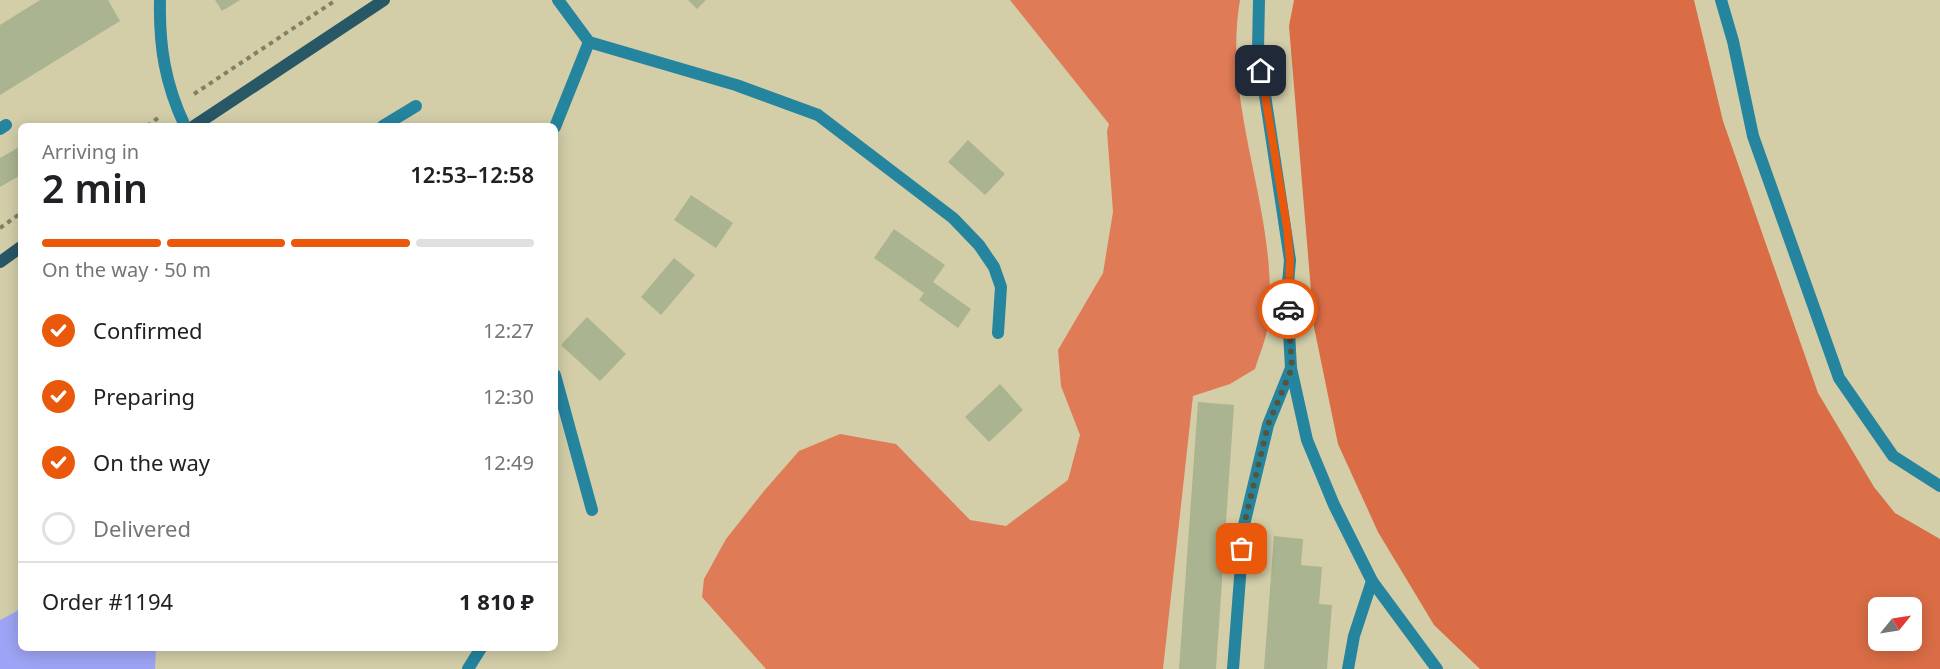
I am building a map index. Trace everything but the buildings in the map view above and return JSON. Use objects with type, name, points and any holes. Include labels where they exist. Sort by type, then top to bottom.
[{"type":"main road","points":[[199,123],[384,0]]},
{"type":"main road","points":[[0,262],[18,249]]},
{"type":"street","points":[[160,0],[159,40],[168,89],[183,123]]},
{"type":"street","points":[[558,0],[589,42],[736,85],[818,115],[953,218],[979,245],[994,267],[1001,287],[998,333]]},
{"type":"street","points":[[1259,0],[1258,49],[1289,249],[1287,296],[1292,368],[1307,440],[1334,505],[1372,581],[1437,669]]},
{"type":"street","points":[[1721,0],[1733,41],[1753,136],[1839,378],[1893,456],[1940,486]]},
{"type":"street","points":[[557,123],[589,42]]},
{"type":"street","points":[[388,123],[416,106]]},
{"type":"street","points":[[1233,669],[1244,525],[1268,425],[1292,368]]},
{"type":"street","points":[[558,386],[592,510]]},
{"type":"street","points":[[1348,669],[1354,636],[1372,581]]},
{"type":"street","points":[[468,669],[479,651]]},
{"type":"path","points":[[151,123],[336,0]]},
{"type":"path","points":[[0,228],[18,215]]},
{"type":"shaded area","points":[[1010,0],[1240,0],[1236,41],[1238,81],[1266,244],[1270,284],[1268,325],[1255,369],[1230,384],[1193,396],[1163,669],[766,669],[702,597],[704,579],[726,539],[799,451],[840,434],[896,444],[970,520],[1006,526],[1068,480],[1080,435],[1061,386],[1058,350],[1103,273],[1113,212],[1107,131],[1109,124]]},
{"type":"shaded area","points":[[1294,0],[1694,0],[1723,121],[1818,393],[1874,487],[1895,513],[1940,539],[1940,669],[1480,669],[1434,625],[1378,532],[1338,444],[1314,327],[1289,26]]},
{"type":"water","points":[[18,609],[18,651],[156,651],[155,669],[0,669],[0,620]]},
{"type":"way so far","points":[[1242,549],[1244,525],[1268,425],[1292,368],[1288,309]]},
{"type":"route","points":[[1261,71],[1287,228],[1290,260],[1288,309]]}]
